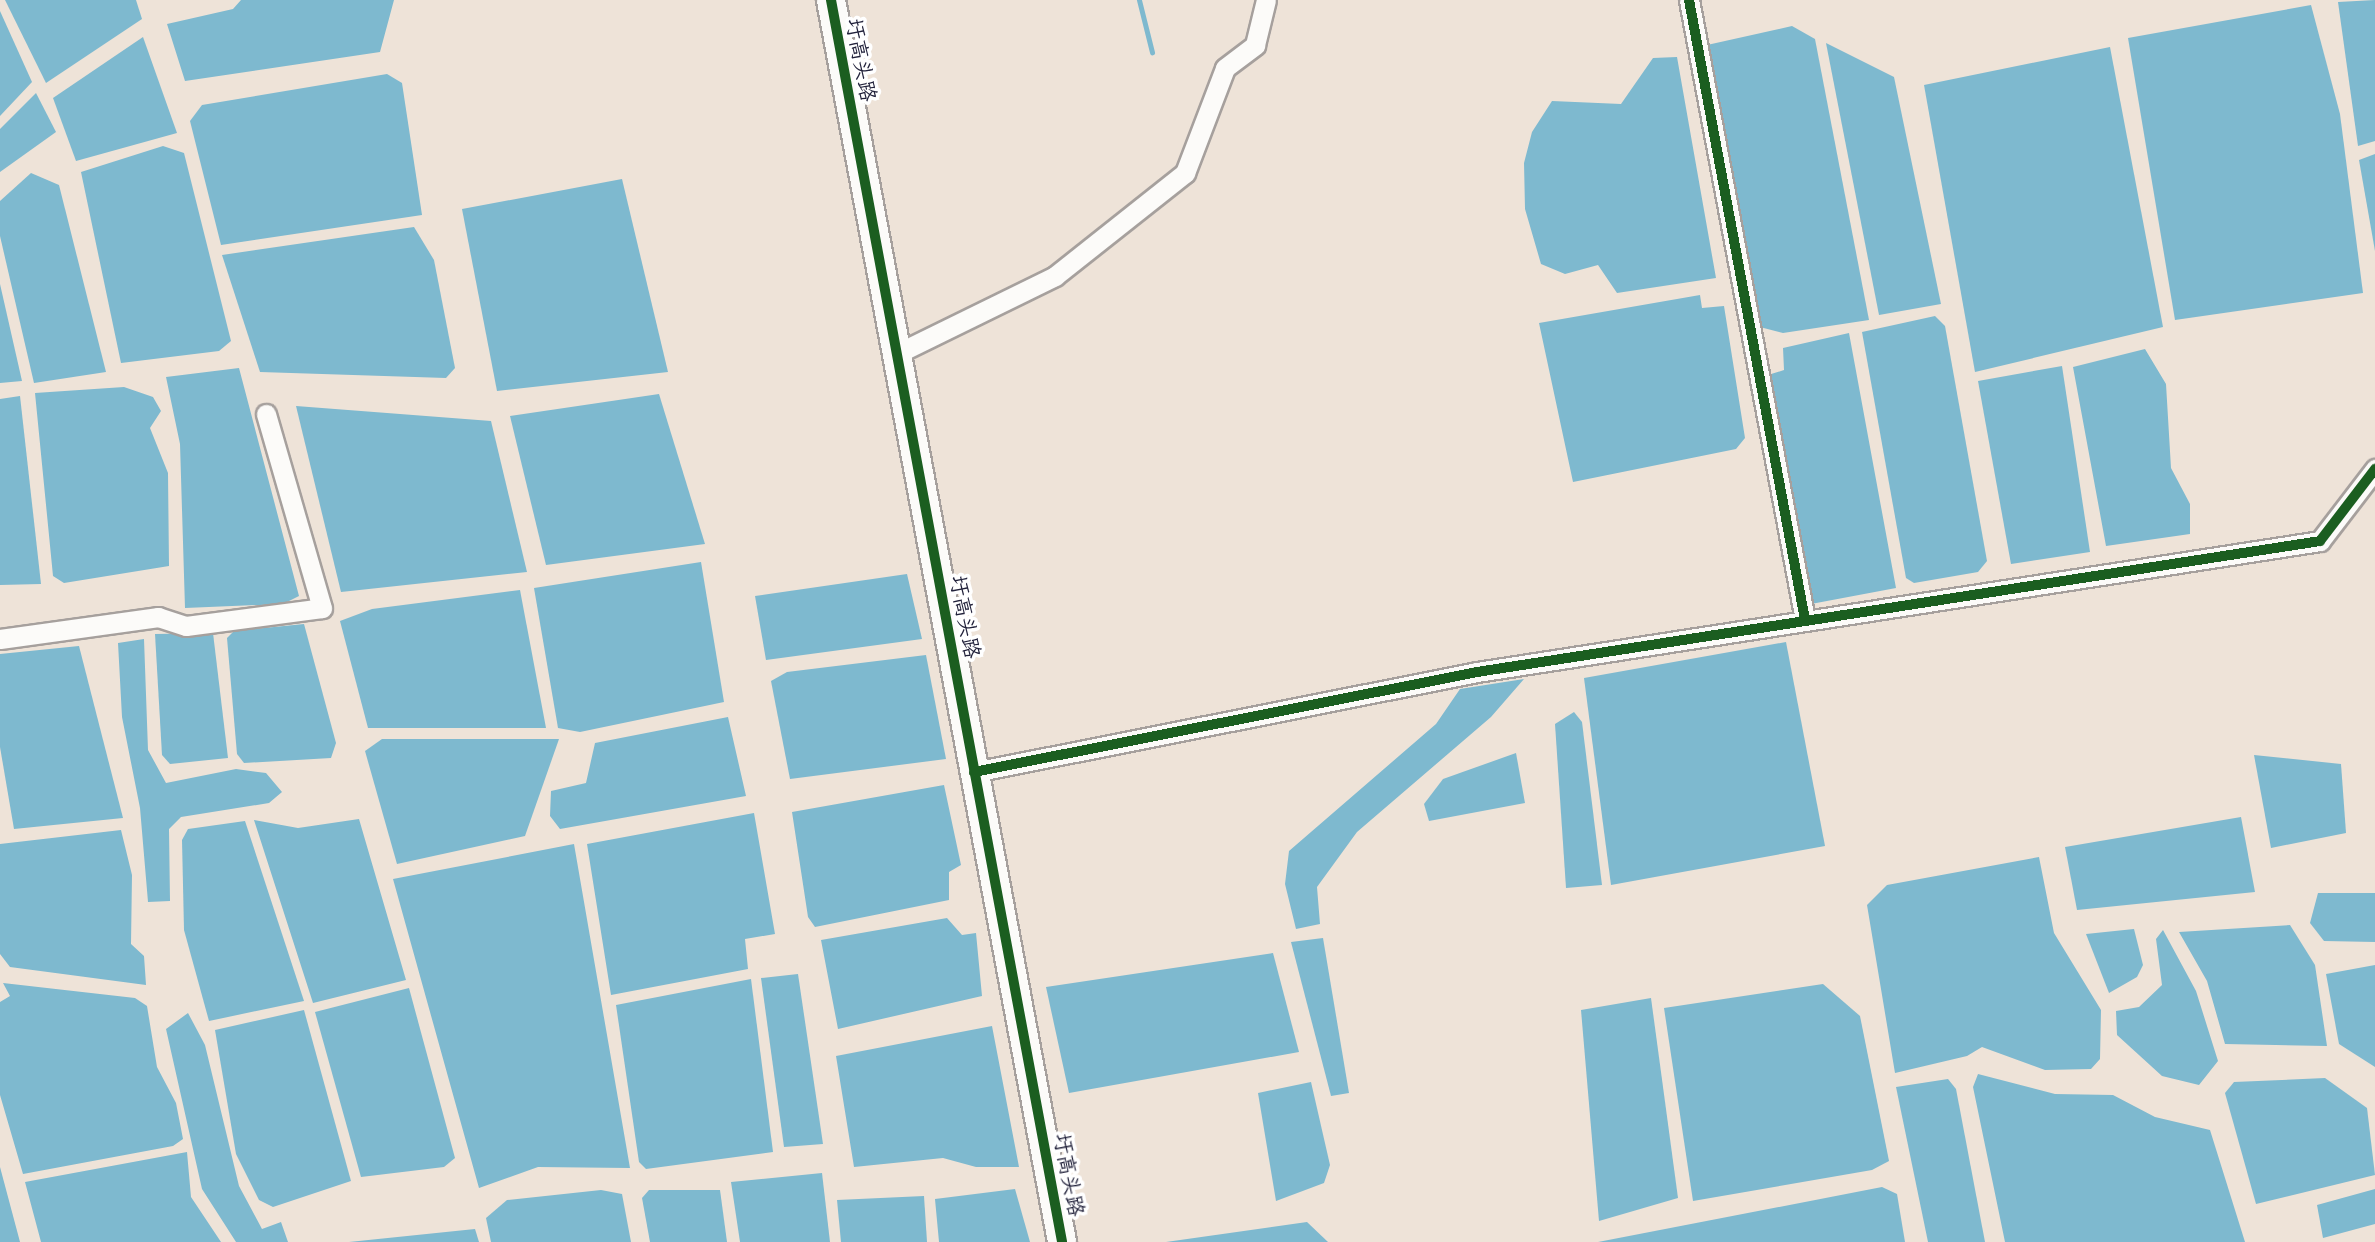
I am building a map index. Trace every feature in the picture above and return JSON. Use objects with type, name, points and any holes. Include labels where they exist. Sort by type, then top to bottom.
[{"type":"street","name":"圩高头路","points":[[831,0],[1062,1242]]},
{"type":"street","points":[[896,354],[1055,276],[1185,173],[1225,68],[1255,45],[1266,0]]},
{"type":"street","points":[[1689,0],[1804,620]]},
{"type":"street","points":[[0,639],[158,617],[186,626],[321,608],[266,414]]},
{"type":"street","points":[[974,772],[1477,672],[2320,541],[2375,469]]},
{"type":"water","points":[[5,0],[136,0],[142,19],[46,83]]},
{"type":"water","points":[[241,0],[394,0],[380,52],[185,81],[167,24],[233,9]]},
{"type":"water","points":[[2375,0],[2375,141],[2358,146],[2338,2]]},
{"type":"water","points":[[2311,5],[2340,114],[2363,293],[2175,320],[2128,38]]},
{"type":"water","points":[[0,11],[32,82],[0,116]]},
{"type":"water","points":[[1792,26],[1815,39],[1869,320],[1783,333],[1756,326],[1707,45]]},
{"type":"water","points":[[143,37],[177,133],[76,161],[53,98]]},
{"type":"water","points":[[1826,43],[1894,77],[1941,304],[1879,315]]},
{"type":"water","points":[[2110,47],[2163,327],[1975,372],[1924,85]]},
{"type":"water","points":[[1677,57],[1716,278],[1617,293],[1598,265],[1565,274],[1541,264],[1525,209],[1524,163],[1532,132],[1552,101],[1621,104],[1653,58]]},
{"type":"water","points":[[387,74],[402,83],[422,215],[221,245],[190,121],[202,105]]},
{"type":"water","points":[[36,93],[56,132],[0,172],[0,129]]},
{"type":"water","points":[[163,146],[184,153],[231,341],[219,351],[121,363],[81,172]]},
{"type":"water","points":[[2375,154],[2375,251],[2359,160]]},
{"type":"water","points":[[31,173],[59,185],[106,372],[34,383],[0,236],[0,201]]},
{"type":"water","points":[[622,179],[668,372],[497,391],[462,209]]},
{"type":"water","points":[[414,227],[434,260],[455,368],[446,378],[260,372],[222,255]]},
{"type":"water","points":[[0,284],[22,381],[0,383]]},
{"type":"water","points":[[1700,295],[1702,308],[1724,306],[1745,438],[1736,449],[1573,482],[1539,323]]},
{"type":"water","points":[[1935,316],[1945,326],[1987,561],[1978,572],[1914,583],[1906,578],[1862,332]]},
{"type":"water","points":[[1849,333],[1896,588],[1811,604],[1768,375],[1784,370],[1783,348]]},
{"type":"water","points":[[2145,349],[2166,384],[2171,468],[2190,504],[2190,534],[2106,546],[2073,367]]},
{"type":"water","points":[[2062,366],[2090,552],[2011,564],[1978,381]]},
{"type":"water","points":[[239,368],[299,596],[283,604],[185,608],[180,444],[166,377]]},
{"type":"water","points":[[124,387],[153,397],[161,411],[150,428],[168,473],[169,566],[64,583],[53,576],[35,393]]},
{"type":"water","points":[[659,394],[705,544],[546,565],[510,416]]},
{"type":"water","points":[[20,396],[41,584],[0,585],[0,399]]},
{"type":"water","points":[[296,406],[491,421],[527,572],[341,592]]},
{"type":"water","points":[[701,562],[724,702],[580,732],[558,728],[534,588]]},
{"type":"water","points":[[907,574],[922,639],[766,660],[755,596]]},
{"type":"water","points":[[520,590],[546,728],[368,728],[340,621],[372,609]]},
{"type":"water","points":[[304,624],[336,743],[331,758],[244,763],[237,754],[227,638],[234,631]]},
{"type":"water","points":[[213,633],[228,758],[170,764],[162,755],[155,634]]},
{"type":"water","points":[[144,639],[148,750],[166,783],[236,769],[266,773],[282,792],[269,803],[181,817],[169,829],[170,901],[148,902],[140,808],[122,717],[118,643]]},
{"type":"water","points":[[1786,642],[1825,846],[1611,885],[1584,678]]},
{"type":"water","points":[[79,646],[123,818],[14,829],[0,747],[0,654]]},
{"type":"water","points":[[926,655],[946,759],[790,779],[771,681],[787,672]]},
{"type":"water","points":[[1524,679],[1491,717],[1357,832],[1317,887],[1320,924],[1296,929],[1285,884],[1289,851],[1436,724],[1460,689]]},
{"type":"water","points":[[1574,712],[1582,722],[1602,885],[1566,888],[1555,724]]},
{"type":"water","points":[[728,717],[746,796],[560,829],[550,816],[551,791],[586,783],[595,743]]},
{"type":"water","points":[[382,739],[559,739],[525,836],[397,864],[365,751]]},
{"type":"water","points":[[1516,753],[1525,803],[1429,821],[1424,804],[1443,779]]},
{"type":"water","points":[[2254,755],[2341,764],[2346,833],[2271,848]]},
{"type":"water","points":[[944,785],[961,865],[949,872],[949,900],[815,927],[808,917],[792,812]]},
{"type":"water","points":[[754,813],[775,934],[745,939],[748,969],[611,995],[587,844]]},
{"type":"water","points":[[2241,817],[2255,892],[2077,910],[2065,847]]},
{"type":"water","points":[[359,819],[406,980],[313,1003],[254,820],[298,828]]},
{"type":"water","points":[[245,821],[304,1001],[209,1021],[184,930],[182,840],[188,829]]},
{"type":"water","points":[[121,830],[132,875],[131,944],[144,956],[146,985],[10,967],[0,954],[0,844]]},
{"type":"water","points":[[574,844],[630,1168],[538,1167],[479,1188],[393,879]]},
{"type":"water","points":[[2039,857],[2054,933],[2101,1010],[2100,1059],[2091,1069],[2045,1070],[1982,1047],[1967,1056],[1895,1073],[1867,905],[1887,885]]},
{"type":"water","points":[[2318,893],[2375,893],[2375,942],[2324,941],[2310,923]]},
{"type":"water","points":[[947,918],[962,935],[976,933],[982,996],[838,1029],[821,940]]},
{"type":"water","points":[[2290,925],[2315,965],[2327,1046],[2225,1044],[2207,981],[2179,932]]},
{"type":"water","points":[[2134,929],[2143,965],[2137,977],[2109,993],[2086,934]]},
{"type":"water","points":[[2163,930],[2196,991],[2218,1061],[2199,1085],[2162,1076],[2117,1035],[2116,1011],[2139,1007],[2162,985],[2156,939]]},
{"type":"water","points":[[1323,938],[1349,1093],[1331,1096],[1291,942]]},
{"type":"water","points":[[1273,953],[1299,1052],[1069,1093],[1046,987]]},
{"type":"water","points":[[2375,965],[2375,1067],[2339,1044],[2326,974]]},
{"type":"water","points":[[798,974],[823,1144],[784,1147],[761,978]]},
{"type":"water","points":[[751,979],[773,1152],[646,1169],[639,1162],[616,1005]]},
{"type":"water","points":[[3,983],[135,998],[147,1006],[157,1067],[176,1103],[183,1139],[173,1146],[23,1174],[0,1095],[0,1002],[10,996]]},
{"type":"water","points":[[1823,984],[1860,1016],[1889,1161],[1872,1170],[1693,1201],[1664,1008]]},
{"type":"water","points":[[409,988],[455,1158],[444,1167],[361,1177],[315,1012]]},
{"type":"water","points":[[1651,998],[1678,1198],[1599,1221],[1581,1010]]},
{"type":"water","points":[[304,1010],[351,1181],[273,1207],[259,1200],[236,1154],[215,1030]]},
{"type":"water","points":[[188,1013],[205,1045],[239,1186],[262,1229],[281,1222],[288,1242],[236,1242],[202,1189],[166,1029]]},
{"type":"water","points":[[992,1026],[1019,1167],[976,1167],[943,1158],[854,1167],[836,1056]]},
{"type":"water","points":[[1978,1074],[2055,1094],[2113,1095],[2155,1117],[2210,1130],[2245,1242],[2005,1242],[1973,1087]]},
{"type":"water","points":[[2325,1078],[2367,1108],[2375,1175],[2256,1204],[2225,1093],[2234,1082]]},
{"type":"water","points":[[1948,1079],[1956,1089],[1985,1242],[1928,1242],[1896,1087]]},
{"type":"water","points":[[1311,1082],[1330,1165],[1324,1183],[1276,1201],[1258,1093]]},
{"type":"water","points":[[187,1152],[191,1197],[221,1242],[41,1242],[25,1182]]},
{"type":"water","points":[[0,1167],[20,1242],[0,1242]]},
{"type":"water","points":[[822,1173],[830,1242],[740,1242],[731,1182]]},
{"type":"water","points":[[1882,1187],[1897,1194],[1905,1242],[1598,1242]]},
{"type":"water","points":[[1015,1189],[1030,1242],[939,1242],[935,1199]]},
{"type":"water","points":[[2375,1189],[2375,1224],[2323,1238],[2317,1205]]},
{"type":"water","points":[[601,1190],[622,1194],[631,1242],[491,1242],[486,1218],[507,1200]]},
{"type":"water","points":[[649,1190],[720,1190],[727,1242],[650,1242],[642,1198]]},
{"type":"water","points":[[924,1196],[927,1242],[841,1242],[837,1200]]},
{"type":"water","points":[[1307,1222],[1328,1242],[1166,1242]]},
{"type":"water","points":[[475,1229],[479,1242],[349,1242]]},
{"type":"waterway","points":[[1139,0],[1152,52]]},
{"type":"cycle path","points":[[831,0],[1062,1242]]},
{"type":"cycle path","points":[[1689,0],[1805,620]]},
{"type":"cycle path","points":[[974,772],[1477,672],[2320,541],[2375,469]]}]
